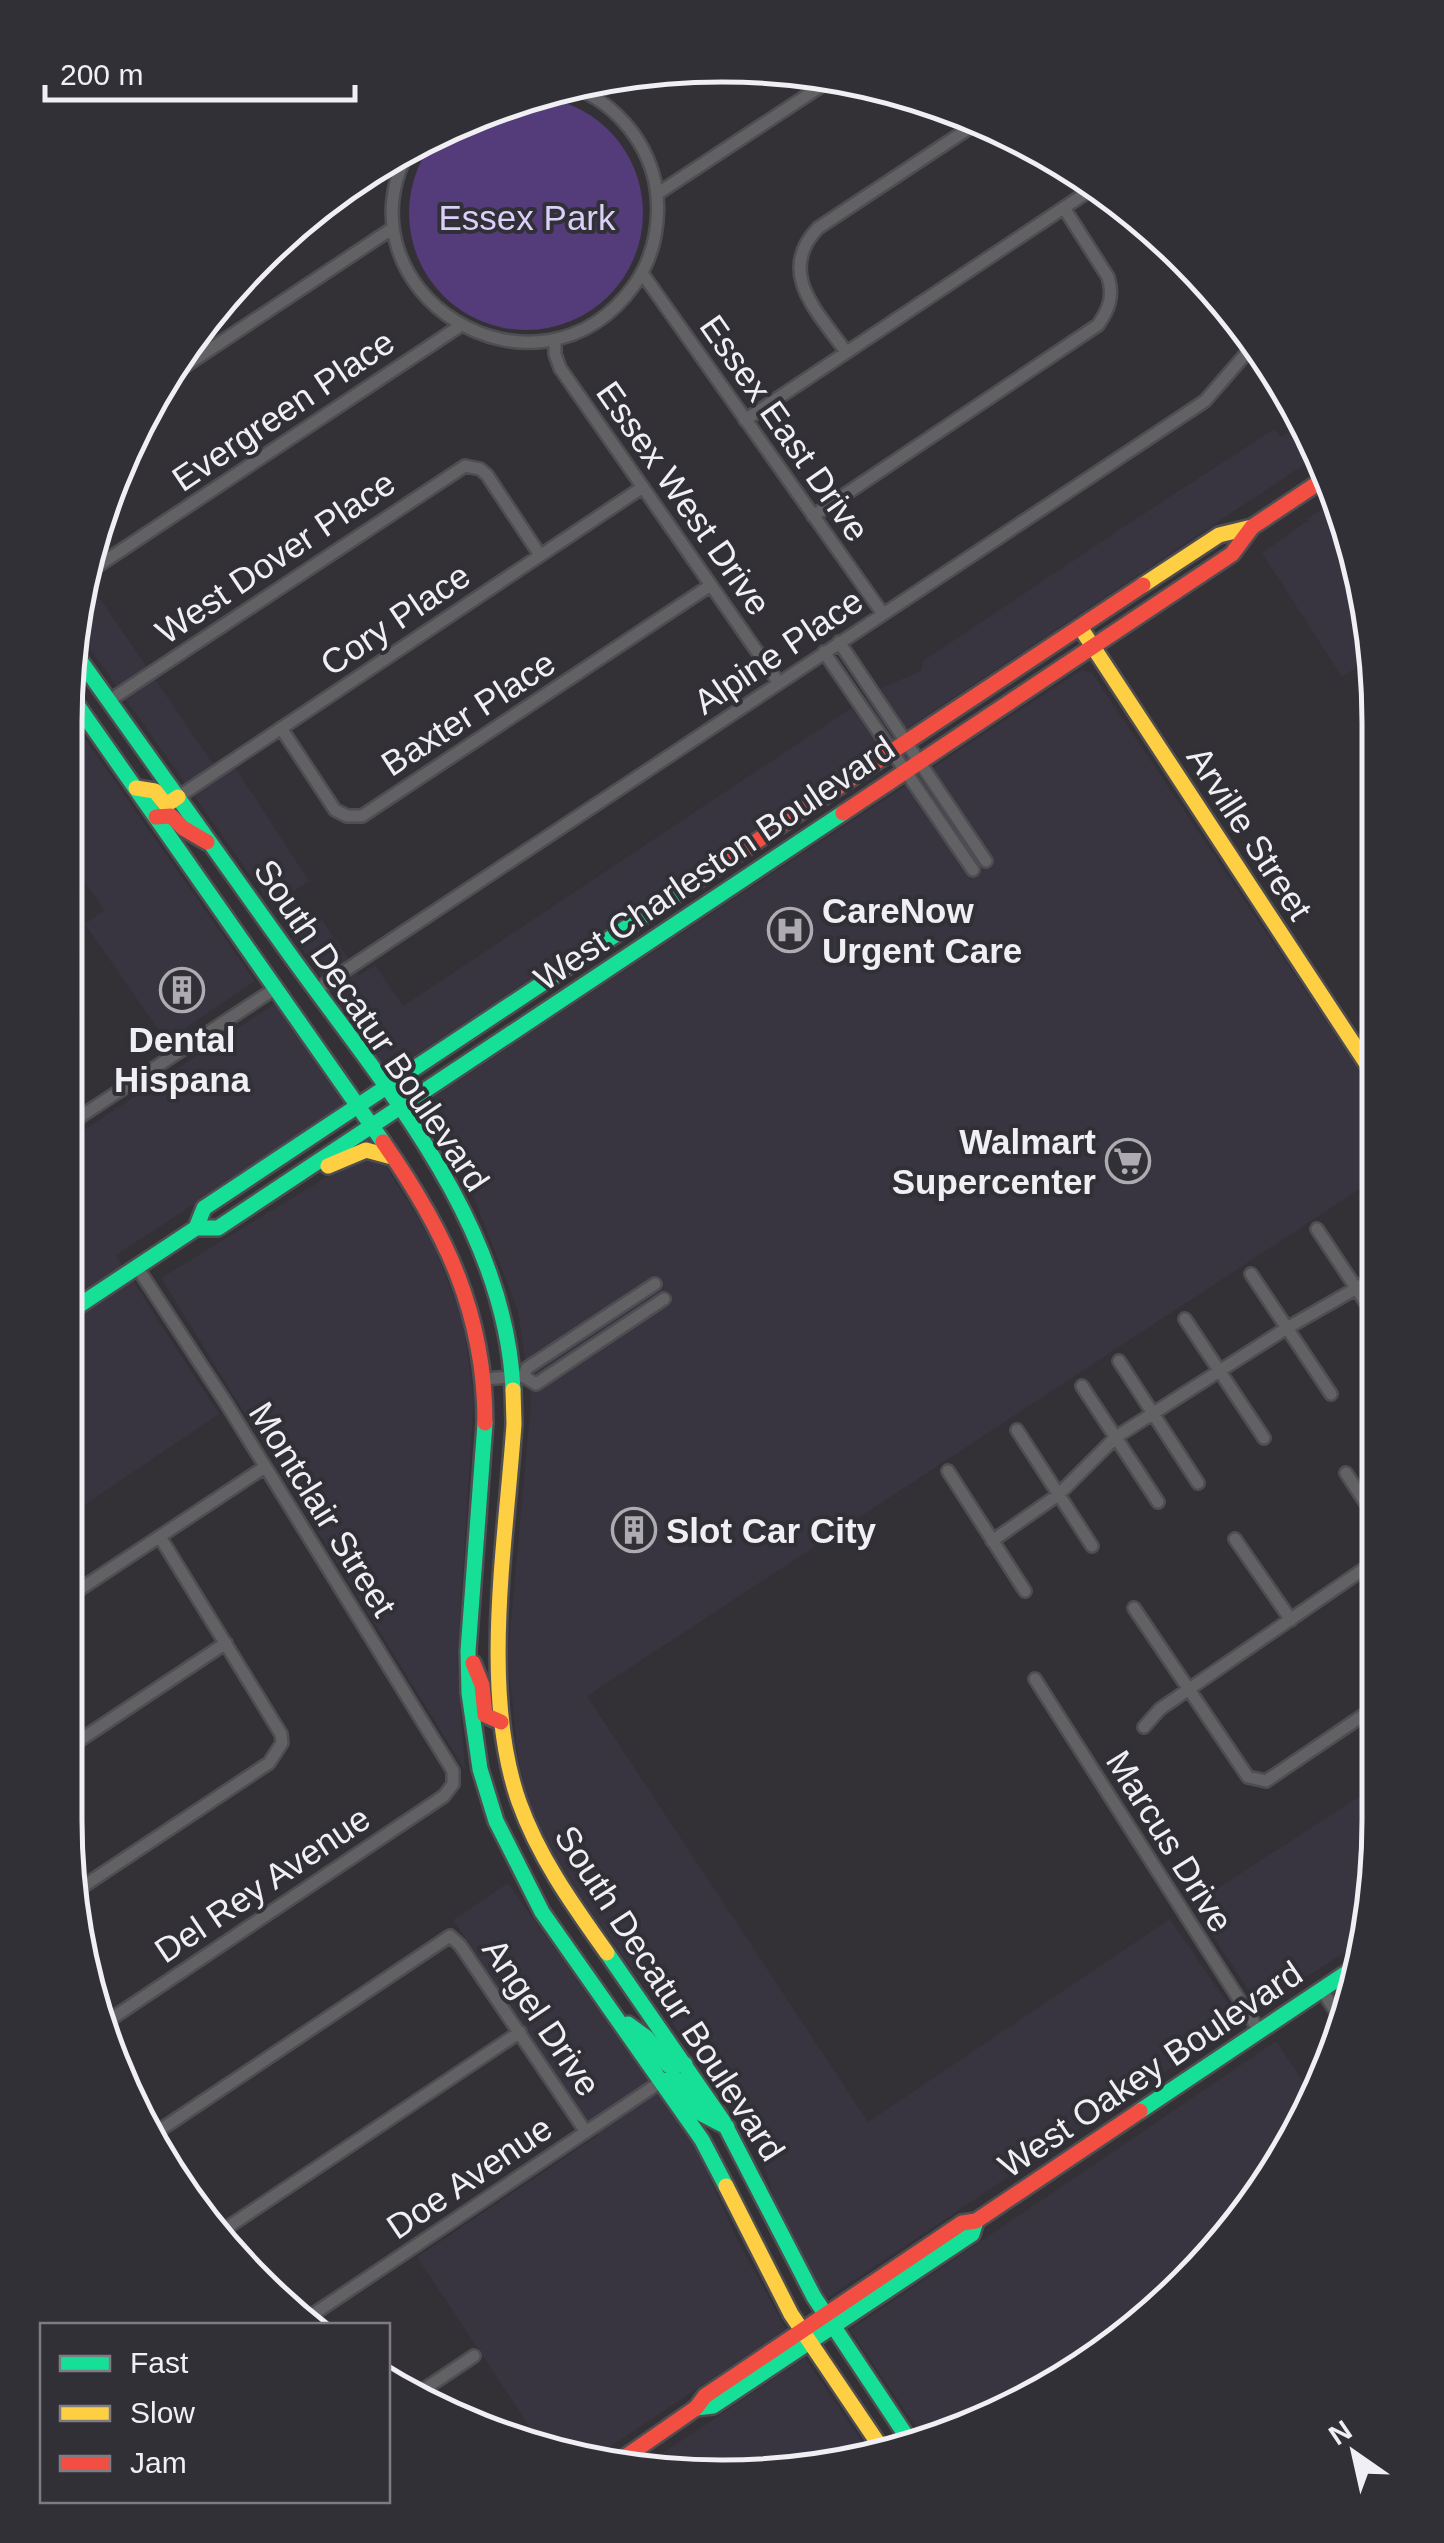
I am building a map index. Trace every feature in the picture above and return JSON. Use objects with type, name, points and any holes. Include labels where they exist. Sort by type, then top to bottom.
[{"type":"main road","name":"West Charleston Boulevard","points":[[82,1303],[196,1228],[218,1228],[399,1109],[660,934],[1080,627],[1219,535],[1252,527],[1316,485]]},
{"type":"main road","name":"West Charleston Boulevard","points":[[196,1228],[204,1208],[736,855],[1092,647],[1232,554],[1252,527]]},
{"type":"main road","name":"Arville Street","points":[[1080,627],[1362,1059]]},
{"type":"main road","name":"South Decatur Boulevard","points":[[85,667],[385,1088],[460,1201],[500,1306],[518,1376],[498,1645],[501,1722],[516,1792],[542,1857],[564,1894],[727,2128],[829,2321],[905,2434]]},
{"type":"main road","name":"South Decatur Boulevard","points":[[82,712],[396,1160],[439,1228],[457,1267],[473,1318],[484,1379],[484,1444],[468,1654],[472,1728],[480,1769],[500,1830],[542,1912],[711,2156],[770,2278],[877,2441]]},
{"type":"main road","points":[[136,788],[155,791],[166,805],[178,797]]},
{"type":"main road","points":[[156,817],[170,816],[212,845]]},
{"type":"main road","points":[[660,934],[664,918],[736,855]]},
{"type":"main road","points":[[580,987],[624,944],[630,926]]},
{"type":"main road","points":[[305,1170],[334,1164],[366,1149],[396,1160]]},
{"type":"main road","points":[[468,1654],[482,1685],[485,1715],[501,1722]]},
{"type":"main road","name":"West Oakey Boulevard","points":[[630,2454],[696,2408],[705,2396],[829,2321],[962,2223],[976,2222],[1342,1976]]},
{"type":"main road","points":[[616,2016],[646,2037],[668,2064],[685,2064]]},
{"type":"main road","points":[[662,2081],[675,2078],[702,2114],[727,2128]]},
{"type":"street","points":[[657,194],[816,90]]},
{"type":"street","points":[[402,168],[395,189],[393,228],[402,259],[435,308],[460,326],[486,337],[514,343],[555,340],[601,320],[624,299],[642,273],[653,248],[658,222],[657,194],[648,159],[630,128],[592,96]]},
{"type":"street","points":[[846,352],[803,288],[799,267],[802,248],[818,228],[966,130]]},
{"type":"street","points":[[745,420],[1084,195]]},
{"type":"street","points":[[812,516],[1098,325],[1110,305],[1112,288],[1064,208]]},
{"type":"street","points":[[196,359],[393,228]]},
{"type":"street","name":"Essex East Drive","points":[[642,273],[883,614]]},
{"type":"street","name":"Evergreen Place","points":[[102,563],[460,326]]},
{"type":"street","name":"Essex West Drive","points":[[555,340],[560,368],[779,683]]},
{"type":"street","name":"Alpine Place","points":[[316,990],[1205,401],[1245,355]]},
{"type":"street","name":"West Dover Place","points":[[110,700],[456,470],[473,466],[487,476],[540,555]]},
{"type":"street","name":"Cory Place","points":[[178,797],[643,487]]},
{"type":"street","name":"Baxter Place","points":[[280,728],[336,810],[347,816],[362,816],[711,585]]},
{"type":"street","points":[[839,642],[972,870]]},
{"type":"street","points":[[824,652],[986,861]]},
{"type":"street","points":[[82,1115],[276,988]]},
{"type":"street","points":[[1317,1229],[1362,1298]]},
{"type":"street","name":"Montclair Street","points":[[137,1267],[453,1771],[453,1784]]},
{"type":"street","points":[[1250,1274],[1331,1394]]},
{"type":"street","points":[[518,1376],[654,1284]]},
{"type":"street","points":[[992,1540],[1058,1494],[1116,1438],[1152,1413],[1362,1285]]},
{"type":"street","points":[[484,1379],[518,1376],[536,1384],[664,1299]]},
{"type":"street","points":[[1185,1319],[1264,1438]]},
{"type":"street","points":[[1119,1362],[1198,1483]]},
{"type":"street","points":[[1082,1386],[1158,1502]]},
{"type":"street","points":[[1017,1430],[1092,1546]]},
{"type":"street","points":[[82,1588],[265,1467]]},
{"type":"street","points":[[948,1471],[1025,1591]]},
{"type":"street","points":[[1346,1473],[1362,1498]]},
{"type":"street","points":[[86,1884],[269,1763],[282,1743],[281,1734],[160,1536]]},
{"type":"street","points":[[1235,1539],[1291,1620]]},
{"type":"street","points":[[1144,1727],[1160,1709],[1362,1570]]},
{"type":"street","points":[[1134,1608],[1248,1777],[1256,1781],[1266,1781],[1362,1716]]},
{"type":"street","points":[[82,1739],[226,1643]]},
{"type":"street","name":"Marcus Drive","points":[[1035,1679],[1260,2032]]},
{"type":"street","name":"Del Rey Avenue","points":[[113,2018],[444,1796],[453,1784]]},
{"type":"street","name":"Angel Drive","points":[[162,2129],[450,1936],[460,1945],[586,2132]]},
{"type":"street","points":[[1322,1990],[1334,2008]]},
{"type":"street","points":[[228,2227],[520,2032]]},
{"type":"street","name":"Doe Avenue","points":[[315,2314],[662,2081]]},
{"type":"street","points":[[426,2388],[474,2356]]},
{"type":"shaded area","points":[[1274,429],[1281,437],[1291,430],[1307,463],[388,1073],[291,933],[319,915],[359,975],[375,965],[403,1006],[883,687],[921,671],[923,661]]},
{"type":"shaded area","points":[[1325,507],[1340,556],[1359,666],[1342,677],[1262,553],[1309,523],[1307,519]]},
{"type":"shaded area","points":[[96,593],[211,761],[237,770],[309,881],[272,906],[87,645]]},
{"type":"shaded area","points":[[1081,670],[1092,673],[1362,1076],[1362,1188],[587,1696],[868,2122],[1170,1919],[1240,2022],[826,2299],[784,2229],[760,2154],[702,2064],[556,1865],[527,1804],[516,1742],[508,1654],[531,1402],[518,1311],[469,1185],[428,1118],[431,1099]]},
{"type":"shaded area","points":[[82,737],[255,981],[166,1041],[85,924],[104,910],[82,878]]},
{"type":"shaded area","points":[[274,1004],[345,1106],[116,1255],[219,1414],[82,1507],[82,1131]]},
{"type":"shaded area","points":[[364,1154],[379,1155],[432,1241],[463,1320],[474,1399],[457,1664],[465,1770],[161,1278]]},
{"type":"shaded area","points":[[1362,1795],[1360,1863],[1348,1950],[1260,2007],[1192,1905]]},
{"type":"shaded area","points":[[508,1883],[697,2150],[738,2241],[786,2329],[606,2450],[533,2432],[417,2257],[598,2135],[453,1920]]},
{"type":"shaded area","points":[[1276,2041],[1305,2084],[1254,2176],[1203,2243],[1144,2302],[1111,2328],[1005,2395],[918,2430],[850,2330]]},
{"type":"shaded area","points":[[805,2358],[864,2444],[764,2459],[657,2457]]},
{"type":"green space","name":"Essex Park","points":[[563,102],[591,115],[609,130],[624,148],[641,190],[641,236],[624,278],[591,311],[549,328],[503,328],[461,311],[428,278],[411,236],[411,190],[424,156],[477,131]]},
{"type":"traffic: fast","points":[[85,668],[433,1157],[488,1269],[505,1328],[513,1390]]},
{"type":"traffic: fast","points":[[82,713],[383,1142]]},
{"type":"traffic: fast","points":[[196,1228],[218,1228],[843,813]]},
{"type":"traffic: fast","points":[[82,1303],[196,1228],[204,1208],[686,888]]},
{"type":"traffic: fast","points":[[485,1423],[468,1651],[469,1693],[480,1769],[496,1821],[542,1912],[702,2140],[726,2186]]},
{"type":"traffic: fast","points":[[607,1953],[723,2121],[814,2297],[905,2434]]},
{"type":"traffic: fast","points":[[1140,2111],[1342,1976]]},
{"type":"traffic: fast","points":[[628,2024],[646,2037],[668,2065],[685,2064]]},
{"type":"traffic: fast","points":[[662,2081],[675,2078],[702,2114],[727,2127]]},
{"type":"traffic: fast","points":[[696,2408],[713,2406],[972,2234],[976,2221]]},
{"type":"traffic: slow","points":[[1143,585],[1219,535],[1252,527]]},
{"type":"traffic: slow","points":[[1080,627],[1362,1057]]},
{"type":"traffic: slow","points":[[136,788],[155,791],[166,805],[178,797]]},
{"type":"traffic: slow","points":[[328,1166],[366,1150],[392,1157]]},
{"type":"traffic: slow","points":[[513,1390],[498,1664],[507,1759],[536,1842],[607,1953]]},
{"type":"traffic: slow","points":[[726,2186],[791,2314],[877,2441]]},
{"type":"traffic: jam","points":[[843,813],[1232,554],[1252,527],[1316,484]]},
{"type":"traffic: jam","points":[[686,888],[1143,585]]},
{"type":"traffic: jam","points":[[156,817],[171,816],[207,842]]},
{"type":"traffic: jam","points":[[383,1142],[425,1208],[457,1275],[478,1345],[485,1423]]},
{"type":"traffic: jam","points":[[473,1663],[482,1685],[485,1715],[501,1722]]},
{"type":"traffic: jam","points":[[630,2454],[696,2408],[705,2396],[962,2223],[976,2221],[1140,2111]]},
{"type":"place","name":"CareNow Urgent Care","points":[[790,930]]},
{"type":"place","name":"Dental Hispana","points":[[182,990]]},
{"type":"place","name":"Walmart Supercenter","points":[[1128,1161]]},
{"type":"place","name":"Slot Car City","points":[[634,1530]]}]
